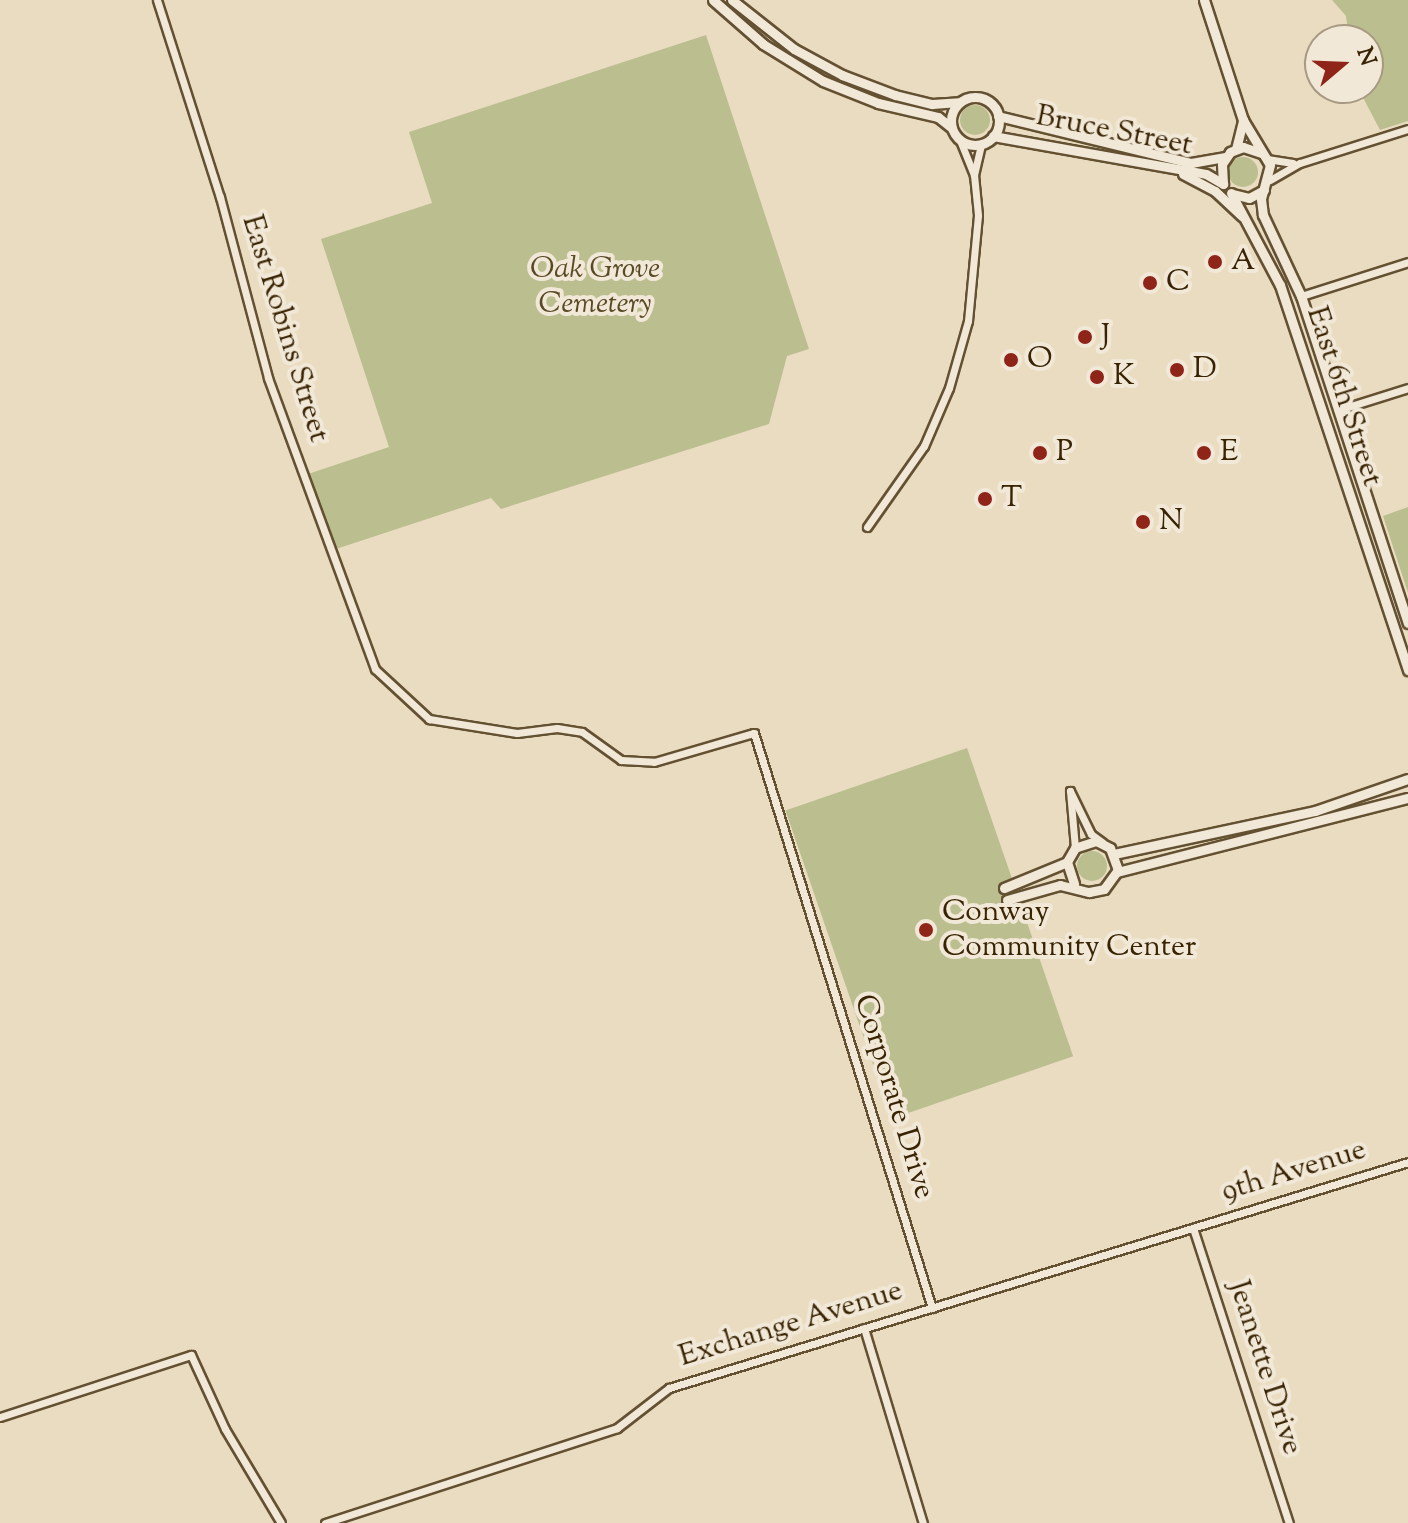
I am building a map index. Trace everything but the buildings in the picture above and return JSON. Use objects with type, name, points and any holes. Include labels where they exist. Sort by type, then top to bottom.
[{"type":"street","name":"East Robins Street","points":[[157,0],[220,197],[268,378],[375,669]]},
{"type":"street","points":[[713,0],[763,44],[823,81],[878,103],[938,117],[951,127],[960,140],[974,175]]},
{"type":"street","points":[[725,0],[794,49],[864,84],[932,104],[980,97],[998,116],[993,136],[981,144],[974,175],[977,262],[960,354],[924,446],[867,527]]},
{"type":"street","points":[[732,0],[747,15]]},
{"type":"street","points":[[1204,0],[1243,120],[1266,157],[1268,184]]},
{"type":"street","points":[[951,127],[959,102]]},
{"type":"street","name":"Bruce Street","points":[[998,116],[1191,163],[1225,157]]},
{"type":"street","points":[[1236,149],[1243,120]]},
{"type":"street","points":[[1300,163],[1266,157],[1251,147],[1236,149],[1225,157],[1223,184],[1231,193],[1249,198],[1300,163],[1408,129]]},
{"type":"street","name":"Bruce Street","points":[[993,136],[1016,137],[1180,173],[1206,174],[1223,184]]},
{"type":"street","points":[[960,140],[981,144]]},
{"type":"street","points":[[1180,173],[1225,199],[1255,232]]},
{"type":"street","name":"East 6th Street","points":[[1268,184],[1263,215],[1301,296],[1408,623]]},
{"type":"street","name":"East 6th Street","points":[[1231,193],[1255,232],[1284,294],[1408,670]]},
{"type":"street","points":[[1301,296],[1408,262]]},
{"type":"street","points":[[1338,410],[1408,388]]},
{"type":"street","name":"Corporate Drive","points":[[375,669],[429,719],[517,733],[557,728],[582,732],[621,760],[654,762],[754,733],[932,1308]]},
{"type":"street","points":[[1114,854],[1315,811],[1408,779]]},
{"type":"street","points":[[1007,900],[1074,884],[1097,892],[1111,884],[1117,872],[1114,854],[1091,834],[1070,791],[1075,848]]},
{"type":"street","points":[[1117,872],[1408,798]]},
{"type":"street","points":[[1004,888],[1067,862],[1075,848],[1089,841],[1104,843]]},
{"type":"street","points":[[1067,862],[1074,884]]},
{"type":"street","name":"9th Avenue","points":[[1193,1228],[1408,1162]]},
{"type":"street","name":"Exchange Avenue","points":[[325,1523],[617,1428],[669,1388],[1193,1228]]},
{"type":"street","name":"Jeanette Drive","points":[[1193,1228],[1289,1523]]},
{"type":"street","points":[[864,1328],[923,1523]]},
{"type":"street","points":[[0,1417],[191,1355],[225,1429],[281,1523]]},
{"type":"green space","points":[[1332,0],[1408,0],[1408,121],[1380,130],[1366,104],[1384,104],[1384,24],[1347,24],[1346,16]]},
{"type":"green space","name":"Oak Grove Cemetery","points":[[706,35],[809,349],[787,356],[769,424],[501,509],[491,498],[330,551],[305,475],[389,447],[321,239],[432,203],[409,132]]},
{"type":"green space","points":[[975,105],[981,106],[989,114],[989,126],[981,134],[975,135],[969,134],[961,126],[960,120],[961,114],[969,106]]},
{"type":"green space","points":[[1243,157],[1254,161],[1258,172],[1254,183],[1243,187],[1232,183],[1228,172],[1232,161]]},
{"type":"green space","points":[[1408,507],[1408,593],[1383,516]]},
{"type":"green space","name":"Conway Community Center","points":[[967,748],[1073,1056],[892,1119],[785,811]]},
{"type":"green space","points":[[1092,851],[1103,855],[1107,866],[1103,877],[1092,881],[1081,877],[1077,866],[1081,855]]},
{"type":"place","name":"A","points":[[1215,262]]},
{"type":"place","name":"C","points":[[1150,283]]},
{"type":"place","name":"J","points":[[1085,337]]},
{"type":"place","name":"O","points":[[1011,360]]},
{"type":"place","name":"D","points":[[1177,370]]},
{"type":"place","name":"K","points":[[1097,377]]},
{"type":"place","name":"P","points":[[1040,453]]},
{"type":"place","name":"E","points":[[1204,453]]},
{"type":"place","name":"T","points":[[985,499]]},
{"type":"place","name":"N","points":[[1143,522]]},
{"type":"place","name":"Conway Community Center","points":[[926,930]]}]
